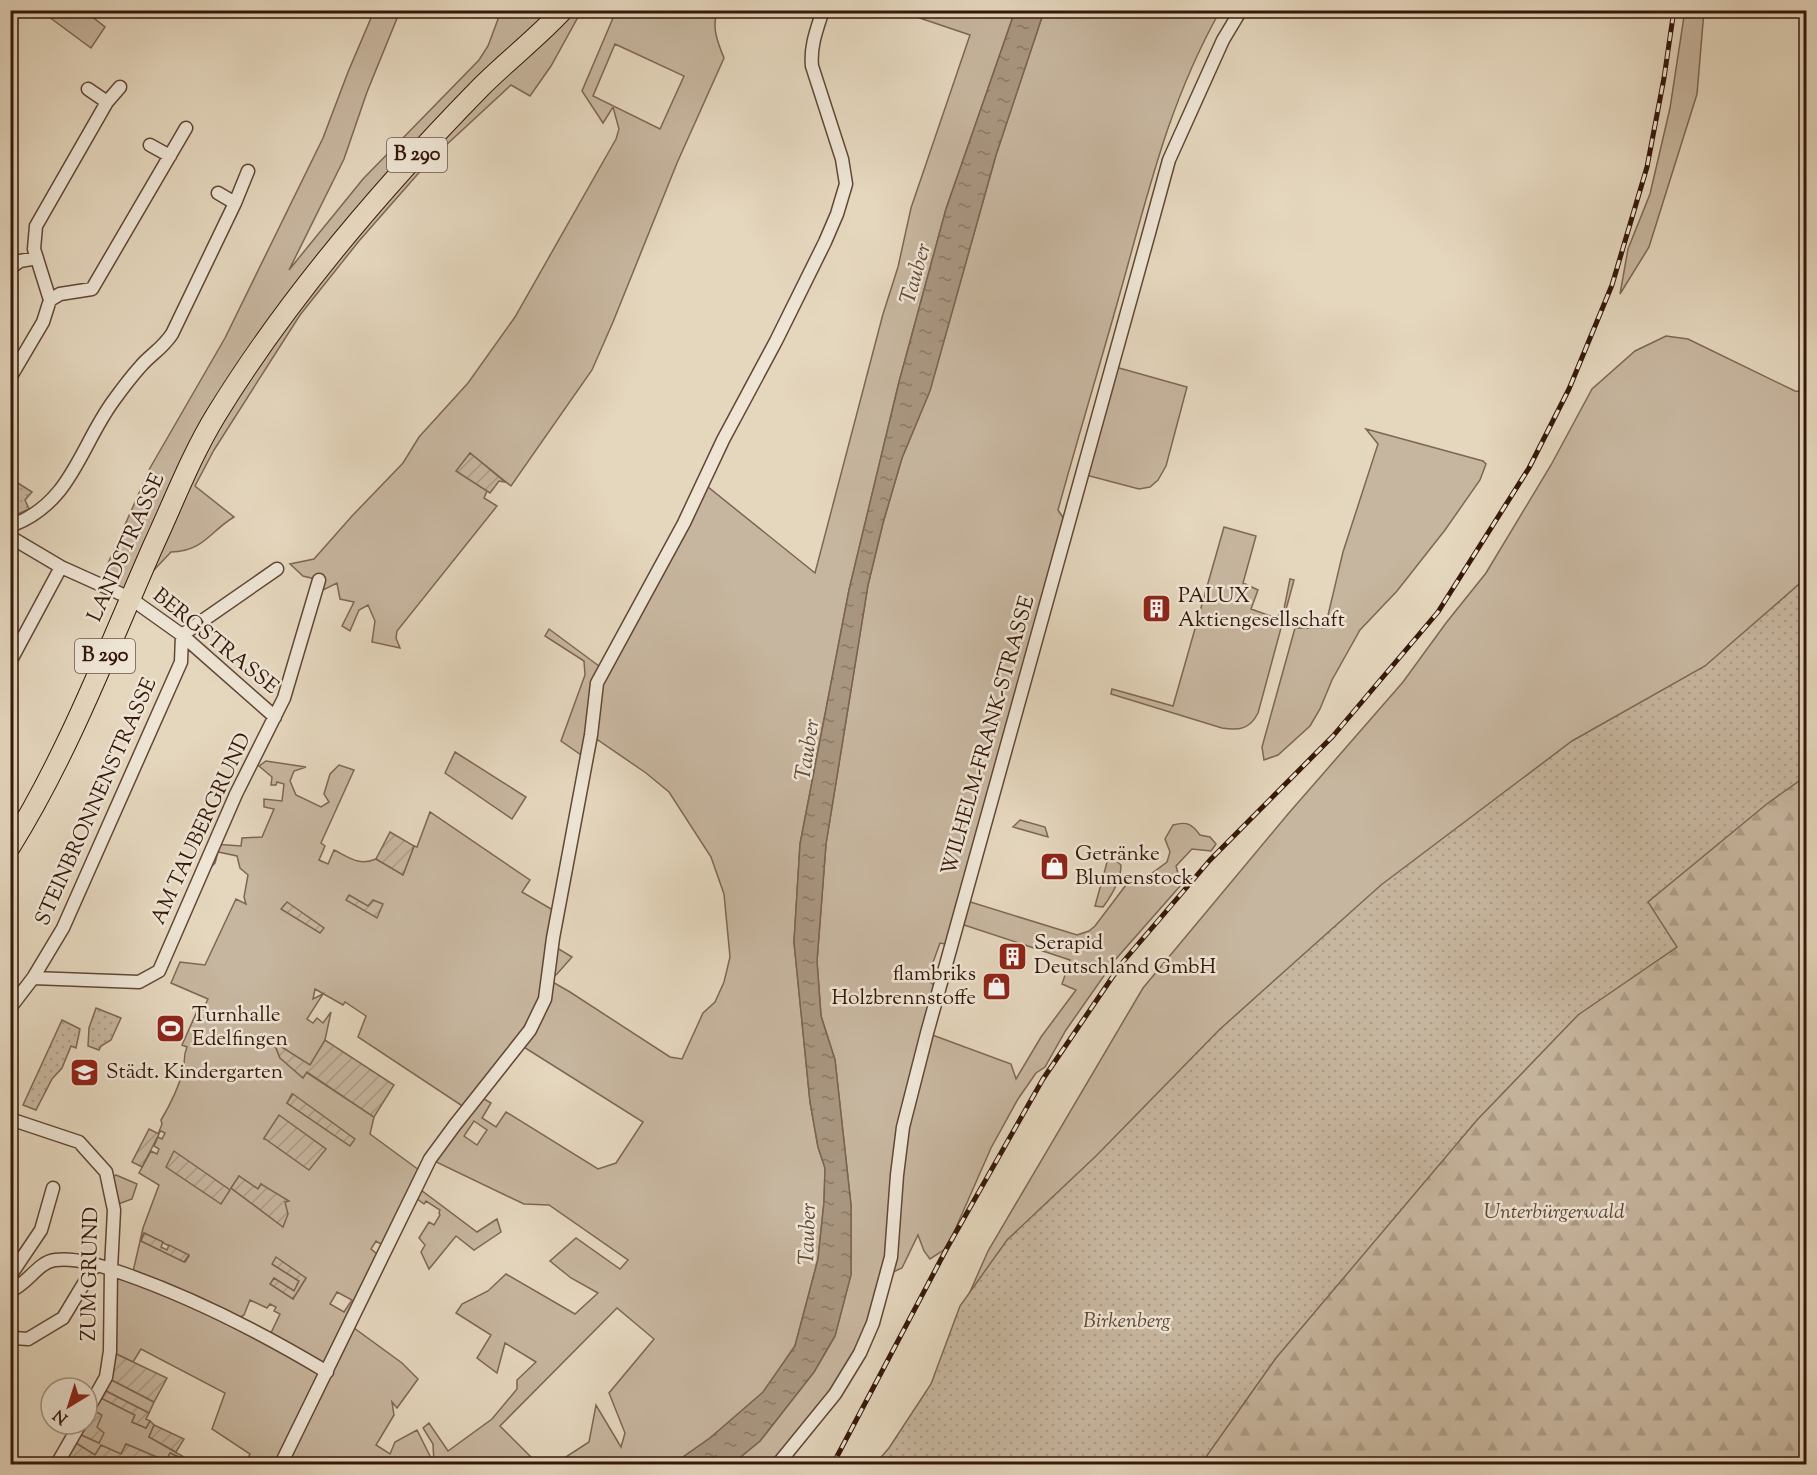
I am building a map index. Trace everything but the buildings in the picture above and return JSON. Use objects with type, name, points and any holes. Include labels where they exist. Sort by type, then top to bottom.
[{"type":"main road","name":"LANDSTRASSE","points":[[10,847],[57,760],[191,461],[236,384],[308,283],[412,160],[482,86],[563,10]]},
{"type":"street","points":[[281,1464],[430,1159],[530,1030],[545,999],[553,938],[591,735],[597,683],[684,523],[723,440],[806,282],[837,214],[846,184],[842,159],[815,77],[811,56],[814,37],[823,10]]},
{"type":"street","name":"WILHELM-FRANK-STRASSE","points":[[778,1464],[835,1394],[860,1353],[873,1323],[891,1257],[903,1127],[1169,160],[1223,40],[1241,10]]},
{"type":"street","points":[[10,378],[43,322],[50,300],[34,249],[36,226],[107,102],[120,87]]},
{"type":"street","points":[[88,89],[107,102]]},
{"type":"street","points":[[50,300],[60,294],[92,289],[186,128]]},
{"type":"street","points":[[150,145],[170,156]]},
{"type":"street","points":[[11,540],[12,523],[25,520],[52,501],[69,481],[83,449],[113,401],[141,366],[162,348],[172,334],[248,171]]},
{"type":"street","points":[[218,192],[235,203]]},
{"type":"street","points":[[10,268],[20,261],[37,258]]},
{"type":"street","name":"BERGSTRASSE","points":[[11,540],[61,567],[130,598],[182,635],[275,717]]},
{"type":"street","points":[[10,662],[61,567]]},
{"type":"street","points":[[182,635],[277,570]]},
{"type":"street","name":"AM TAUBERGRUND","points":[[33,978],[139,981],[159,972],[236,794],[284,698],[319,580]]},
{"type":"street","name":"STEINBRONNENSTRASSE","points":[[10,1008],[33,978],[63,928],[181,662],[182,635]]},
{"type":"street","name":"ZUM GRUND","points":[[10,1119],[79,1142],[106,1172],[114,1210],[110,1351],[107,1373],[99,1389]]},
{"type":"street","points":[[10,1276],[41,1230],[53,1188]]},
{"type":"street","points":[[10,1291],[48,1262],[56,1260],[111,1269],[162,1287],[234,1321],[327,1372]]},
{"type":"street","points":[[12,1336],[28,1339],[63,1318],[95,1265]]},
{"type":"street","points":[[57,1464],[73,1436]]},
{"type":"green space","points":[[1685,10],[1704,11],[1697,94],[1649,247],[1620,294],[1628,249],[1650,194],[1670,108]]},
{"type":"green space","points":[[41,11],[85,11],[105,27],[91,48]]},
{"type":"green space","points":[[374,11],[400,11],[367,92],[344,159],[289,270],[363,179],[479,60],[488,46],[501,11],[585,11],[577,19],[551,66],[530,96],[511,85],[431,159],[359,241],[300,315],[214,450],[195,486],[234,517],[199,544],[182,551],[171,552],[130,598],[111,591],[114,584],[102,577],[150,468],[225,338],[323,138]]},
{"type":"green space","points":[[616,11],[717,11],[716,34],[724,58],[677,163],[592,370],[511,486],[470,453],[457,471],[487,491],[484,498],[497,506],[397,631],[396,638],[400,648],[372,642],[375,621],[368,605],[359,610],[350,631],[342,626],[354,602],[340,599],[337,583],[323,590],[319,580],[303,576],[290,564],[314,559],[403,463],[419,437],[468,383],[515,317],[616,139],[619,129],[613,107],[603,123],[582,91]],"holes":[[[615,44],[684,76],[660,129],[593,96]]]},
{"type":"green space","points":[[899,11],[1015,11],[946,209],[899,382],[849,590],[800,844],[794,942],[810,1102],[818,1147],[825,1168],[818,1259],[795,1346],[763,1393],[710,1438],[673,1464],[555,1464],[589,1442],[596,1405],[621,1447],[625,1433],[609,1393],[654,1339],[617,1308],[500,1426],[538,1464],[434,1464],[245,1464],[250,1454],[212,1429],[225,1393],[141,1349],[133,1362],[110,1351],[111,1269],[132,1276],[143,1228],[159,1185],[139,1173],[151,1151],[157,1154],[159,1149],[154,1146],[158,1137],[162,1139],[165,1133],[161,1131],[158,1134],[162,1124],[161,1120],[171,1103],[184,1068],[187,1047],[182,1045],[198,1009],[203,1010],[208,999],[171,983],[180,962],[205,965],[236,899],[246,904],[244,897],[248,875],[240,868],[237,856],[218,852],[212,866],[205,862],[214,844],[241,846],[242,838],[262,837],[274,809],[264,807],[264,799],[282,801],[284,784],[277,782],[276,785],[271,785],[272,777],[259,766],[266,761],[306,767],[294,771],[290,781],[296,795],[321,807],[329,802],[324,794],[330,774],[339,765],[354,770],[321,843],[325,846],[319,860],[328,864],[334,850],[359,861],[376,859],[403,875],[414,846],[417,847],[430,812],[530,880],[522,892],[558,913],[552,945],[572,957],[549,980],[670,1057],[682,1059],[703,1013],[715,1002],[724,982],[730,957],[724,894],[711,857],[669,792],[646,773],[592,736],[587,759],[561,741],[585,675],[584,661],[545,636],[549,629],[603,669],[703,483],[815,573],[883,314],[898,267],[911,208],[970,35]],"holes":[[[315,989],[343,1005],[345,1002],[366,1016],[358,1037],[467,1109],[430,1159],[524,1204],[549,1205],[628,1260],[620,1269],[576,1238],[550,1261],[571,1278],[598,1293],[575,1314],[506,1274],[488,1291],[462,1304],[456,1313],[491,1335],[477,1358],[497,1373],[505,1343],[536,1362],[517,1380],[517,1389],[492,1419],[448,1451],[429,1423],[423,1428],[433,1444],[434,1464],[417,1430],[395,1442],[390,1454],[376,1445],[394,1415],[392,1402],[397,1408],[418,1379],[402,1363],[350,1325],[382,1258],[371,1249],[376,1241],[387,1248],[413,1196],[424,1204],[426,1201],[440,1210],[440,1215],[434,1225],[429,1222],[419,1238],[425,1245],[421,1252],[429,1269],[456,1236],[474,1250],[501,1232],[497,1219],[477,1232],[417,1187],[423,1173],[370,1134],[374,1117],[306,1072],[280,1058],[276,1048],[310,1066],[325,1040],[331,1012],[323,1023],[317,1018],[313,1023],[307,1019],[323,994],[313,999]],[[519,1044],[643,1122],[616,1163],[598,1169],[506,1112],[496,1127],[482,1118],[491,1103],[479,1096]],[[292,1094],[350,1146],[287,1103]],[[279,1116],[326,1149],[264,1139]],[[474,1121],[487,1130],[477,1145],[464,1136]],[[239,1176],[258,1189],[261,1184],[283,1226],[231,1188]],[[144,1233],[189,1256],[185,1262],[141,1241]],[[272,1264],[306,1278],[293,1299],[271,1284],[274,1278],[294,1291],[299,1281]],[[337,1292],[352,1300],[344,1312],[330,1304]],[[250,1300],[267,1308],[270,1304],[276,1307],[274,1311],[280,1314],[268,1339],[235,1320],[244,1315]]]},
{"type":"green space","points":[[1044,11],[1220,11],[1190,71],[1178,101],[1148,193],[1058,510],[1068,525],[964,900],[1077,935],[1095,926],[1126,885],[1144,879],[1167,862],[1170,852],[1165,839],[1173,825],[1189,824],[1200,835],[1210,837],[1216,844],[1211,851],[1192,849],[1176,866],[1181,885],[1115,960],[1066,1030],[1045,1067],[1036,1073],[1018,1099],[991,1148],[947,1248],[930,1259],[918,1235],[902,1268],[886,1275],[860,1353],[778,1464],[732,1464],[760,1441],[814,1372],[835,1336],[851,1274],[851,1205],[835,1060],[821,1016],[817,961],[826,844],[868,585],[883,523],[902,458],[930,390],[996,155]],"holes":[[[958,923],[1070,960],[1062,984],[1076,990],[1041,1037],[1016,1079],[1011,1064],[927,1033],[939,990],[927,979],[940,943],[951,945]]]},
{"type":"green space","points":[[1666,336],[1688,339],[1795,391],[1806,392],[1806,743],[885,1464],[942,1377],[955,1326],[988,1251],[1143,988],[1288,814],[1403,682],[1486,573],[1551,465],[1592,389],[1635,351]]},
{"type":"green space","points":[[1112,366],[1187,387],[1166,466],[1158,480],[1150,487],[1139,489],[1082,474]]},
{"type":"green space","points":[[1366,429],[1483,461],[1486,464],[1480,480],[1445,530],[1397,591],[1360,630],[1310,726],[1278,755],[1264,760],[1262,747],[1295,628],[1325,628],[1343,552],[1378,444]]},
{"type":"green space","points":[[470,453],[505,482],[499,481],[490,493],[456,471]]},
{"type":"green space","points":[[10,478],[32,492],[25,500],[29,509],[16,515],[11,511]]},
{"type":"green space","points":[[1224,527],[1256,536],[1243,583],[1258,590],[1251,609],[1276,618],[1284,609],[1290,579],[1294,580],[1258,713],[1248,726],[1234,729],[1222,728],[1111,694],[1112,689],[1173,706]]},
{"type":"green space","name":"Birkenberg","points":[[1806,578],[1806,776],[1768,803],[1648,902],[1677,947],[1578,1015],[1477,1120],[1276,1358],[1201,1464],[875,1464],[889,1448],[931,1384],[960,1306],[1007,1240],[1097,1155],[1219,1030],[1381,885],[1572,741],[1705,666]]},
{"type":"green space","name":"Unterbürgerwald","points":[[1806,743],[1806,1464],[987,1464]]},
{"type":"green space","points":[[455,752],[526,797],[512,819],[445,773]]},
{"type":"green space","points":[[1020,820],[1045,827],[1048,837],[1013,827]]},
{"type":"green space","points":[[390,832],[414,846],[403,875],[376,859]]},
{"type":"green space","points":[[1109,855],[1121,865],[1118,882],[1103,907],[1095,906]]},
{"type":"green space","points":[[349,895],[368,906],[373,900],[383,904],[377,918],[346,900]]},
{"type":"green space","points":[[287,902],[324,928],[320,933],[281,909]]},
{"type":"green space","points":[[96,1008],[121,1018],[111,1040],[99,1050],[88,1046],[89,1028]]},
{"type":"green space","points":[[62,1020],[80,1029],[76,1048],[71,1046],[62,1068],[52,1079],[36,1110],[23,1105]]},
{"type":"green space","points":[[269,1039],[310,1065],[325,1040],[394,1085],[374,1117],[307,1072],[303,1078],[280,1058]]},
{"type":"green space","points":[[293,1094],[355,1139],[350,1146],[287,1103]]},
{"type":"green space","points":[[279,1115],[326,1149],[309,1170],[264,1138]]},
{"type":"green space","points":[[149,1129],[159,1134],[142,1167],[132,1162]]},
{"type":"green space","points":[[174,1151],[230,1190],[221,1204],[166,1167]]},
{"type":"green space","points":[[116,1175],[137,1184],[132,1199],[113,1206],[107,1179]]},
{"type":"green space","points":[[239,1176],[258,1189],[261,1184],[289,1201],[285,1202],[288,1214],[283,1227],[231,1188]]},
{"type":"green space","points":[[144,1233],[163,1242],[161,1247],[167,1250],[169,1245],[189,1255],[184,1262],[141,1241]]},
{"type":"green space","points":[[276,1257],[306,1278],[293,1299],[270,1284],[274,1278],[294,1291],[299,1281],[272,1264]]},
{"type":"green space","points":[[110,1351],[167,1378],[154,1402],[106,1377]]},
{"type":"green space","points":[[106,1377],[154,1402],[149,1413],[100,1388]]},
{"type":"green space","points":[[100,1388],[149,1413],[146,1419],[150,1421],[146,1428],[132,1422],[135,1415],[99,1397]]},
{"type":"green space","points":[[99,1397],[135,1415],[132,1422],[146,1428],[150,1421],[154,1425],[149,1437],[196,1464],[170,1453],[166,1461],[126,1444],[121,1454],[101,1446],[95,1455],[71,1440],[73,1436],[84,1436],[99,1443]]},
{"type":"green space","points":[[154,1425],[184,1439],[176,1452],[149,1437]]},
{"type":"green space","points":[[99,1429],[104,1433],[99,1443],[84,1436],[99,1436]]},
{"type":"green space","points":[[71,1440],[95,1455],[101,1445],[121,1454],[126,1444],[166,1461],[170,1453],[193,1464],[80,1464],[62,1455]]},
{"type":"water","points":[[1015,11],[1044,11],[996,155],[930,391],[902,458],[883,523],[868,585],[826,844],[817,961],[821,1016],[835,1060],[851,1205],[851,1275],[835,1336],[814,1372],[760,1441],[732,1464],[673,1464],[710,1438],[763,1392],[795,1346],[818,1259],[825,1168],[818,1147],[810,1102],[794,942],[800,844],[849,590],[899,382],[946,209]]},
{"type":"railway","points":[[833,1464],[947,1248],[1043,1079],[1122,963],[1210,860],[1333,736],[1438,612],[1529,468],[1569,389],[1612,285],[1647,167],[1674,10]]},
{"type":"place","name":"PALUX Aktiengesellschaft","points":[[1157,609]]},
{"type":"place","name":"Getränke Blumenstock","points":[[1054,867]]},
{"type":"place","name":"Serapid Deutschland GmbH","points":[[1013,956]]},
{"type":"place","name":"flambriks Holzbrennstoffe","points":[[997,987]]},
{"type":"place","name":"Turnhalle Edelfingen","points":[[171,1028]]},
{"type":"place","name":"Städt. Kindergarten","points":[[85,1073]]},
{"type":"water label","name":"Tauber","points":[[917,274]]},
{"type":"water label","name":"Tauber","points":[[809,750]]},
{"type":"water label","name":"Tauber","points":[[809,1234]]}]
